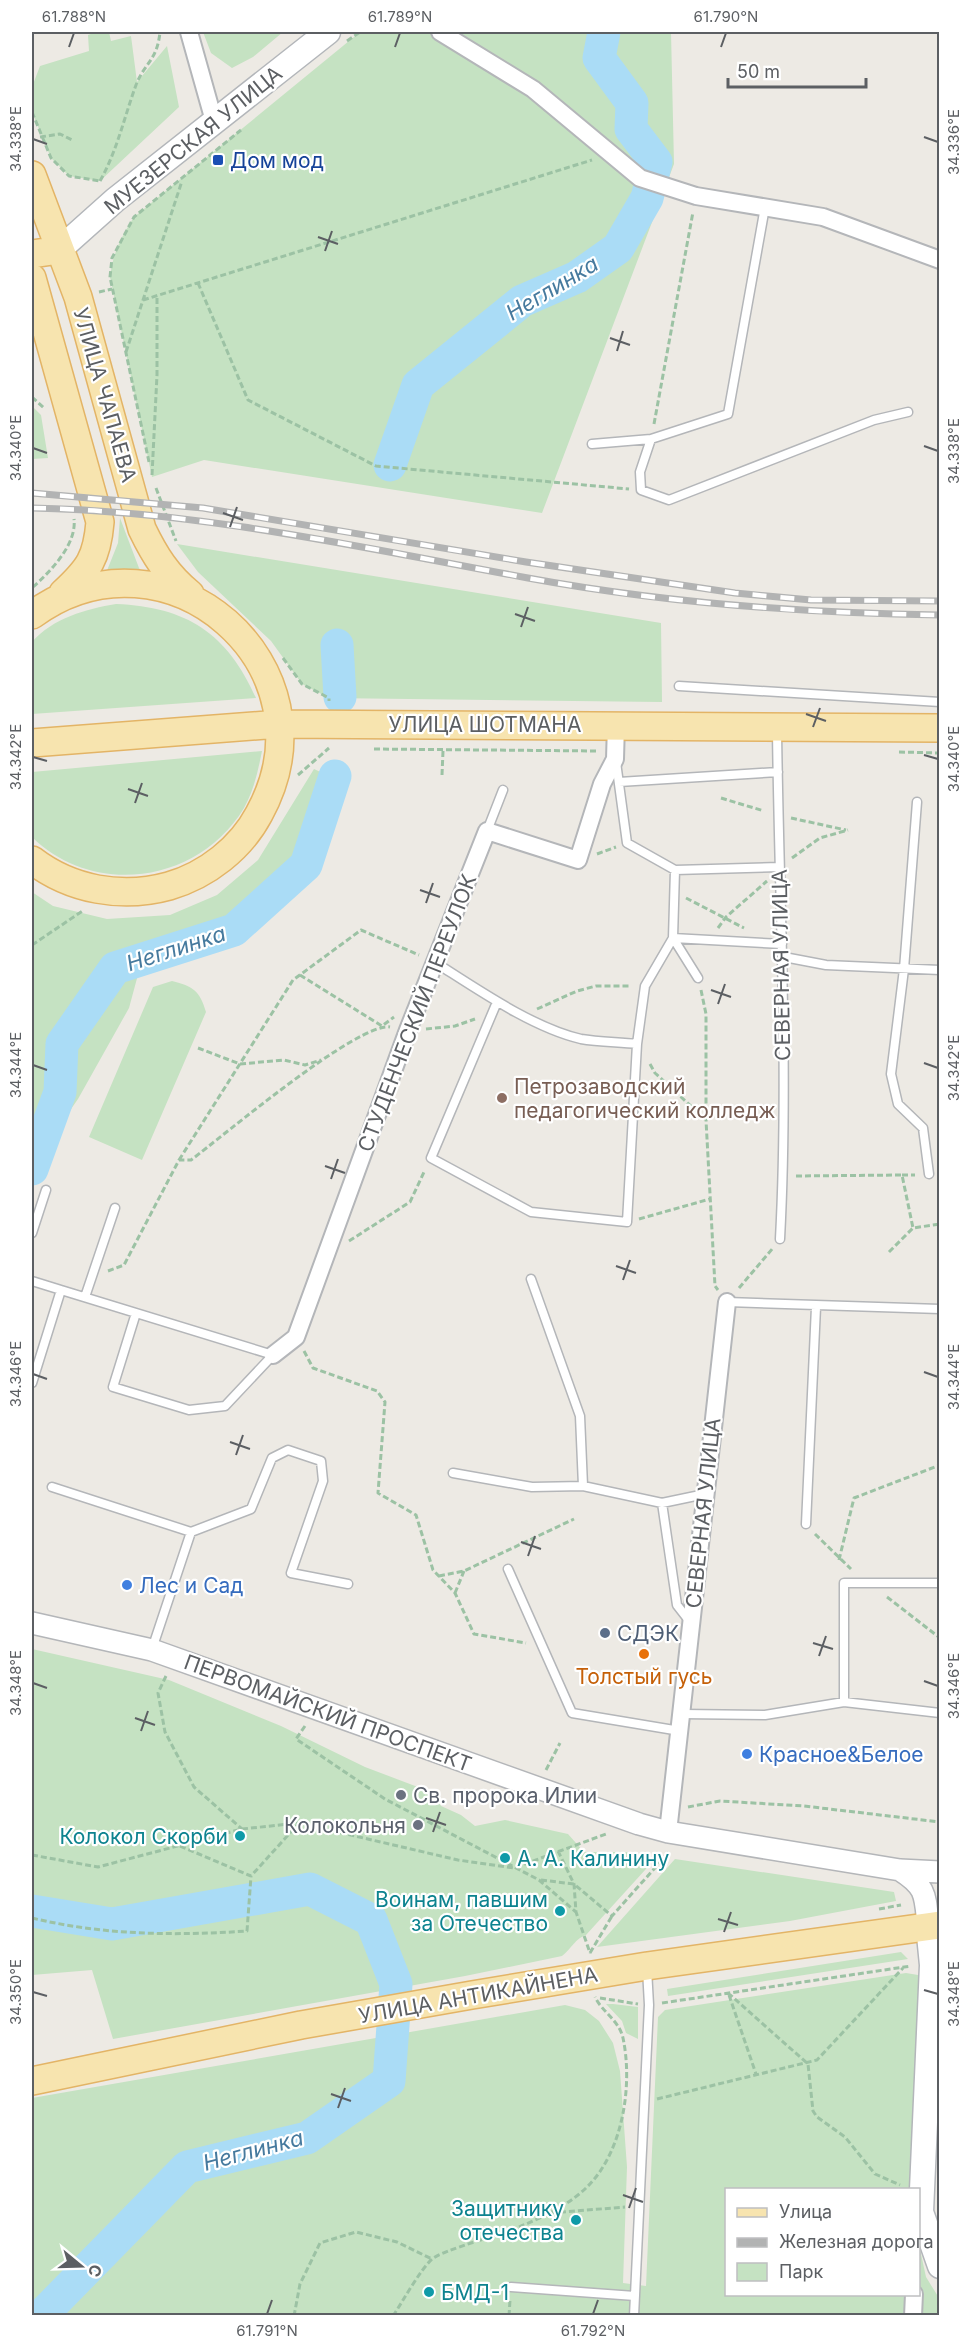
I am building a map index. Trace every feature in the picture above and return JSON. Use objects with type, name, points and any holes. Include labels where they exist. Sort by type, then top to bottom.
[{"type":"main road","name":"МУЕЗЕРСКАЯ УЛИЦА","points":[[59,250],[115,200],[328,32]]},
{"type":"main road","name":"УЛИЦА ЧАПАЕВА","points":[[32,175],[78,297],[142,529],[157,560],[172,579],[198,601]]},
{"type":"main road","points":[[32,254],[59,250]]},
{"type":"main road","name":"УЛИЦА ЧАПАЕВА","points":[[32,278],[100,522],[98,547],[90,566],[43,595]]},
{"type":"main road","points":[[32,615],[43,595],[116,583],[158,586],[198,601],[219,615],[254,652],[267,674],[279,724],[278,764],[260,812],[244,837],[230,852],[196,875],[158,889],[117,892],[77,885],[58,877],[32,860]]},
{"type":"main road","name":"УЛИЦА ШОТМАНА","points":[[32,743],[279,724],[616,724],[939,729]]},
{"type":"main road","points":[[934,1925],[927,2149],[922,2200],[939,2266]]},
{"type":"main road","name":"УЛИЦА АНТИКАЙНЕНА","points":[[32,2081],[301,2025],[472,1995],[647,1966],[934,1925]]},
{"type":"street","points":[[189,32],[214,121]]},
{"type":"street","points":[[440,32],[533,89],[640,178],[689,194],[823,217],[939,260]]},
{"type":"street","points":[[487,831],[578,860],[602,784],[615,759],[616,724]]},
{"type":"street","name":"СТУДЕНЧЕСКИЙ ПЕРЕУЛОК","points":[[296,1337],[408,1030],[487,831]]},
{"type":"street","name":"СЕВЕРНАЯ УЛИЦА","points":[[669,1841],[727,1302]]},
{"type":"street","points":[[273,1355],[296,1337]]},
{"type":"street","name":"ПЕРВОМАЙСКИЙ ПРОСПЕКТ","points":[[32,1623],[152,1650],[628,1820],[669,1841],[900,1870],[939,1872]]},
{"type":"street","points":[[900,1870],[917,1880],[923,1890],[934,1925]]},
{"type":"street","points":[[920,2218],[922,2200]]},
{"type":"street","points":[[913,2316],[914,2296]]},
{"type":"lane","points":[[592,444],[651,439],[728,414],[765,206]]},
{"type":"lane","points":[[651,439],[640,472],[641,490],[669,500],[874,420],[908,412]]},
{"type":"lane","points":[[679,686],[939,702]]},
{"type":"lane","name":"СЕВЕРНАЯ УЛИЦА","points":[[777,727],[779,867],[784,957],[784,1176],[780,1239]]},
{"type":"lane","points":[[615,759],[627,843],[675,870],[779,867]]},
{"type":"lane","points":[[619,782],[778,772]]},
{"type":"lane","points":[[487,831],[502,790]]},
{"type":"lane","points":[[917,802],[904,969],[891,1074],[898,1104],[923,1128],[929,1174]]},
{"type":"lane","points":[[495,1006],[431,1158],[531,1212],[627,1222],[637,1044],[645,986],[673,938],[675,870]]},
{"type":"lane","points":[[673,938],[782,944]]},
{"type":"lane","points":[[673,938],[698,978]]},
{"type":"lane","points":[[784,957],[826,965],[939,970]]},
{"type":"lane","points":[[436,963],[495,1006],[523,1014],[580,1038],[637,1044]]},
{"type":"lane","points":[[32,1233],[46,1190]]},
{"type":"lane","points":[[85,1297],[115,1208]]},
{"type":"lane","points":[[531,1279],[580,1416],[583,1486]]},
{"type":"lane","points":[[32,1281],[273,1355],[225,1406],[189,1410],[113,1387],[136,1313]]},
{"type":"lane","points":[[32,1383],[61,1290]]},
{"type":"lane","points":[[727,1302],[816,1307],[939,1309]]},
{"type":"lane","points":[[806,1524],[816,1307]]},
{"type":"lane","points":[[52,1487],[191,1532],[252,1509],[272,1458],[288,1450],[310,1457],[321,1461],[323,1481],[291,1573],[348,1584]]},
{"type":"lane","points":[[453,1473],[532,1487],[583,1486],[662,1503],[705,1494]]},
{"type":"lane","points":[[662,1503],[677,1605],[691,1624]]},
{"type":"lane","points":[[152,1650],[191,1532]]},
{"type":"lane","points":[[508,1569],[572,1713],[681,1722],[765,1715],[844,1702],[939,1713]]},
{"type":"lane","points":[[844,1702],[844,1583],[939,1583]]},
{"type":"lane","points":[[634,2316],[649,2005],[647,1966]]},
{"type":"lane","points":[[511,2286],[635,2296]]},
{"type":"path","points":[[100,181],[111,162],[137,82],[158,51],[160,32]]},
{"type":"path","points":[[32,112],[40,137],[51,159],[69,176],[100,181],[115,200],[134,217],[112,258],[110,277],[152,477],[157,375],[157,295]]},
{"type":"path","points":[[40,137],[60,134],[72,140]]},
{"type":"path","points":[[143,300],[611,154]]},
{"type":"path","points":[[126,352],[182,179]]},
{"type":"path","points":[[651,439],[689,194]]},
{"type":"path","points":[[198,283],[248,400],[375,466],[641,490]]},
{"type":"path","points":[[32,397],[49,413],[44,398]]},
{"type":"path","points":[[43,595],[49,573],[75,531],[73,514]]},
{"type":"path","points":[[442,775],[443,751]]},
{"type":"path","points":[[578,860],[627,843]]},
{"type":"path","points":[[674,887],[694,903],[744,928],[760,943]]},
{"type":"path","points":[[32,945],[88,907]]},
{"type":"path","points":[[91,1277],[124,1265],[179,1160],[293,980],[361,930],[436,963]]},
{"type":"path","points":[[300,975],[382,1026],[408,1030],[455,1026],[495,1006]]},
{"type":"path","points":[[698,978],[706,1014],[706,1120],[715,1286],[727,1302],[780,1239]]},
{"type":"path","points":[[523,1014],[576,991],[596,986],[645,986]]},
{"type":"path","points":[[179,1160],[191,1160],[326,1058],[362,1035],[382,1026]]},
{"type":"path","points":[[637,1044],[655,1072],[706,1120]]},
{"type":"path","points":[[198,1048],[240,1064],[284,1060],[305,1065],[326,1058]]},
{"type":"path","points":[[325,1257],[410,1202],[431,1158]]},
{"type":"path","points":[[784,1176],[902,1175],[913,1228]]},
{"type":"path","points":[[627,1222],[710,1199]]},
{"type":"path","points":[[889,1252],[913,1228],[939,1224]]},
{"type":"path","points":[[296,1337],[313,1368],[377,1391],[385,1402],[378,1493],[416,1515],[433,1570],[455,1593],[474,1634],[542,1646]]},
{"type":"path","points":[[839,1560],[854,1498],[939,1465]]},
{"type":"path","points":[[439,1576],[464,1570],[574,1519]]},
{"type":"path","points":[[806,1524],[839,1560],[939,1638]]},
{"type":"path","points":[[455,1593],[464,1570]]},
{"type":"path","points":[[155,1673],[167,1675],[158,1693],[165,1732],[194,1787],[242,1829]]},
{"type":"path","points":[[294,1722],[305,1726],[296,1739],[306,1746],[385,1799],[539,1880],[576,1912]]},
{"type":"path","points":[[544,1774],[560,1743]]},
{"type":"path","points":[[672,1810],[720,1801],[804,1806],[939,1822]]},
{"type":"path","points":[[32,1918],[58,1924],[124,1932],[186,1935],[247,1931],[251,1876],[300,1823]]},
{"type":"path","points":[[32,1855],[98,1867],[242,1829],[300,1823],[458,1860],[514,1868],[608,1833]]},
{"type":"path","points":[[558,1851],[574,1884],[576,1912],[590,1953],[612,1916],[669,1841]]},
{"type":"path","points":[[178,1845],[251,1876]]},
{"type":"path","points":[[539,1880],[574,1884],[612,1916]]},
{"type":"path","points":[[644,2103],[817,2060],[904,1967],[665,2003]]},
{"type":"path","points":[[728,1993],[756,2074]]},
{"type":"path","points":[[728,1993],[807,2064],[813,2110],[817,2117],[845,2137],[875,2174],[900,2188]]},
{"type":"path","points":[[393,2316],[432,2259],[549,2213],[587,2187],[602,2168],[620,2131],[626,2104],[623,2036],[614,2019],[595,1997],[641,2004]]},
{"type":"path","points":[[623,2036],[632,2041]]},
{"type":"path","points":[[549,2213],[639,2207]]},
{"type":"path","points":[[294,2316],[300,2284],[320,2243],[356,2232],[397,2242],[432,2259]]},
{"type":"green space","points":[[96,32],[109,32],[111,41],[131,36],[137,82],[167,46],[179,107],[100,181],[69,176],[51,158],[32,112],[32,87],[40,66],[89,51],[88,35]]},
{"type":"green space","points":[[203,32],[283,32],[253,57],[232,68],[211,53]]},
{"type":"green space","points":[[360,32],[671,32],[674,164],[542,513],[204,460],[152,477],[110,277],[121,238],[134,217]]},
{"type":"green space","points":[[32,406],[41,415],[48,458],[32,459]]},
{"type":"green space","points":[[120,518],[139,568],[146,579],[104,578],[118,543]]},
{"type":"green space","points":[[177,544],[661,623],[662,702],[329,698],[302,684],[271,641],[198,572]]},
{"type":"green space","points":[[116,604],[164,611],[202,628],[218,640],[232,656],[245,675],[256,698],[32,714],[32,642],[50,627],[71,616]]},
{"type":"green space","points":[[262,751],[253,787],[244,808],[225,833],[201,853],[173,866],[144,873],[114,874],[85,869],[57,856],[32,837],[32,772]]},
{"type":"green space","points":[[314,769],[329,776],[303,858],[251,906],[139,971],[129,1008],[78,1099],[46,1145],[32,1187],[32,892],[53,906],[107,919],[170,915],[217,895],[258,860]]},
{"type":"green space","points":[[172,981],[195,990],[206,1012],[142,1160],[89,1137],[153,987]]},
{"type":"green space","points":[[32,1649],[169,1680],[281,1726],[365,1767],[431,1792],[441,1806],[461,1815],[475,1826],[505,1820],[568,1834],[584,1852],[626,1852],[655,1859],[586,1935],[562,1956],[465,1976],[113,2039],[92,1970],[32,1975]]},
{"type":"green space","points":[[675,1859],[894,1892],[896,1901],[790,1921],[597,1947]]},
{"type":"green space","points":[[901,1952],[908,1959],[668,1996],[667,1989]]},
{"type":"green space","points":[[906,1973],[918,1975],[920,1980],[909,2188],[725,2188],[725,2296],[920,2296],[920,2250],[926,2277],[939,2298],[939,2315],[32,2316],[32,2098],[565,2005],[585,2010],[599,2021],[613,2043],[620,2071],[627,2167],[623,2283],[646,2286],[658,2017],[665,2010]]},
{"type":"green space","points":[[606,2004],[638,2007],[638,2039],[626,2033],[622,2021]]},
{"type":"waterway","name":"Неглинка","points":[[390,465],[418,385],[522,301],[577,277],[618,248],[647,198],[656,162],[631,129],[632,103],[599,58],[604,32]]},
{"type":"waterway","name":"Неглинка","points":[[337,645],[340,697]]},
{"type":"waterway","name":"Неглинка","points":[[32,1169],[60,1092],[62,1044],[115,968],[234,930],[306,865],[335,776]]},
{"type":"waterway","name":"Неглинка","points":[[32,1911],[112,1924],[310,1889],[371,1920],[396,1984],[389,2081],[307,2138],[187,2167],[41,2316]]},
{"type":"railway","points":[[32,493],[203,508],[526,562],[735,593],[811,600],[940,601]]},
{"type":"railway","points":[[32,508],[157,516],[219,524],[343,543],[528,578],[630,594],[784,609],[940,615]]},
{"type":"place","name":"Дом мод","points":[[218,160]]},
{"type":"place","name":"Петрозаводский педагогический колледж","points":[[502,1098]]},
{"type":"place","name":"Лес и Сад","points":[[127,1585]]},
{"type":"place","name":"СДЭК","points":[[605,1633]]},
{"type":"place","name":"Толстый гусь","points":[[644,1654]]},
{"type":"place","name":"Красное&Белое","points":[[747,1754]]},
{"type":"place","name":"Св. пророка Илии","points":[[401,1795]]},
{"type":"place","name":"Колокольня","points":[[418,1825]]},
{"type":"place","name":"Колокол Скорби","points":[[240,1836]]},
{"type":"place","name":"А. А. Калинину","points":[[505,1858]]},
{"type":"place","name":"Воинам, павшим за Отечество","points":[[560,1911]]},
{"type":"place","name":"Защитнику отечества","points":[[576,2220]]},
{"type":"place","name":"БМД-1","points":[[429,2292]]}]
